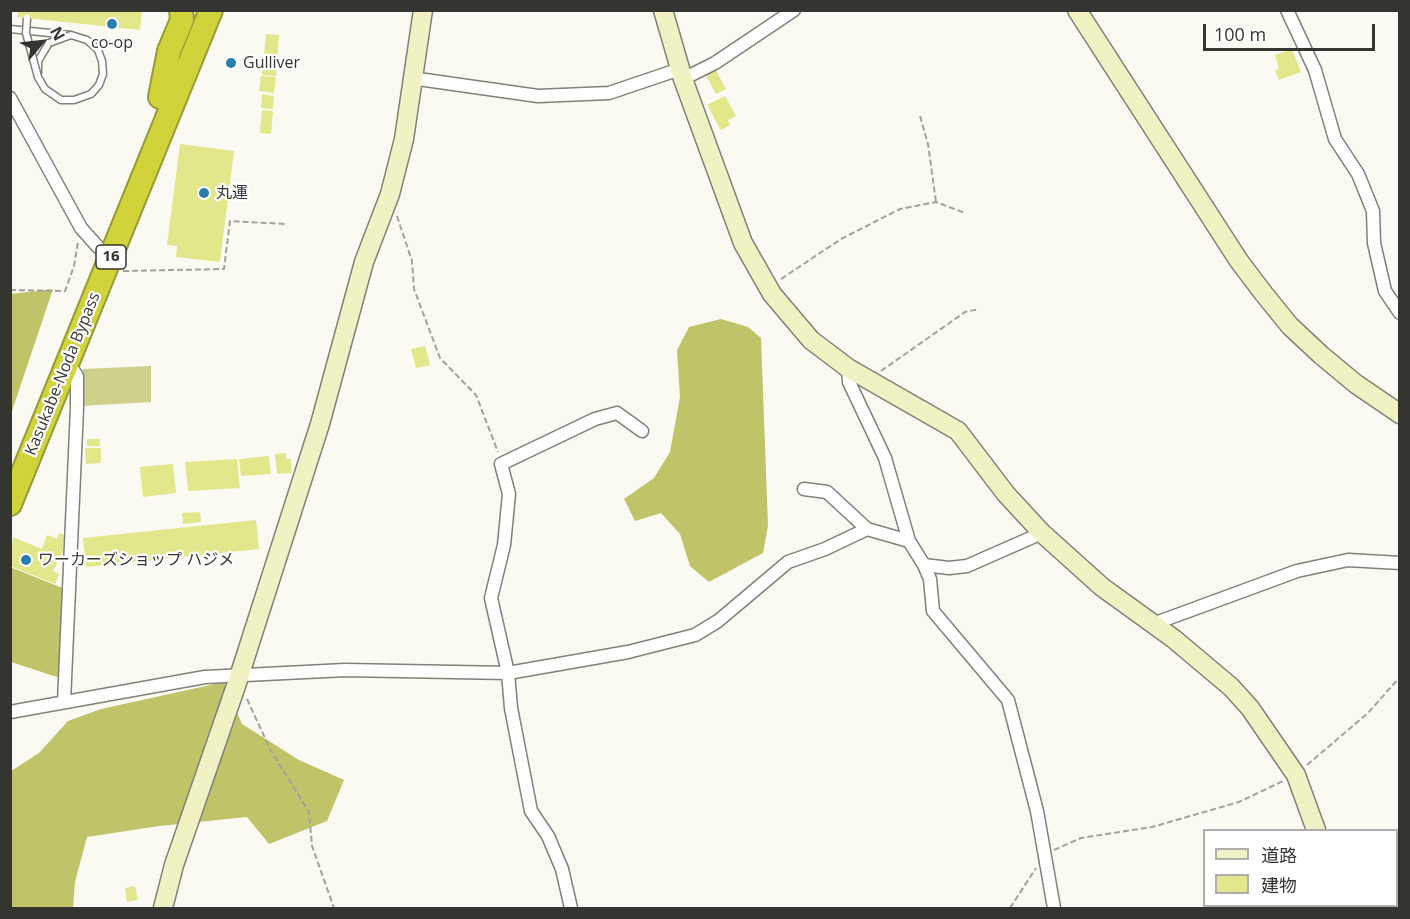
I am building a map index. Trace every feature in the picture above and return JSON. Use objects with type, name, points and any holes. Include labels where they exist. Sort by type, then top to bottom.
[{"type":"highway","points":[[160,97],[169,51],[182,20],[181,10]]},
{"type":"highway","name":"Kasukabe-Noda Bypass","points":[[10,463],[195,10]]},
{"type":"highway","name":"Kasukabe-Noda Bypass","points":[[10,504],[210,10]]},
{"type":"street","points":[[163,909],[174,865],[320,424],[364,262],[390,194],[404,139],[411,78],[423,10]]},
{"type":"street","points":[[663,10],[681,74],[743,243],[768,287],[811,340],[848,368],[958,431],[1006,494],[1042,533],[1102,587],[1153,624],[1231,687],[1250,708],[1296,775],[1315,829]]},
{"type":"street","points":[[411,78],[538,96],[609,93],[715,63],[794,10]]},
{"type":"street","points":[[1077,10],[1239,261],[1264,294],[1290,326],[1321,355],[1356,384],[1400,414]]},
{"type":"street","points":[[1287,10],[1315,70],[1335,139],[1358,174],[1373,211],[1374,243],[1385,291],[1400,313]]},
{"type":"street","points":[[10,98],[81,228],[98,248]]},
{"type":"street","points":[[64,702],[77,408],[77,376],[68,363]]},
{"type":"street","points":[[848,368],[849,382],[885,458],[909,541],[930,579],[933,611],[1008,700],[1037,811],[1054,909]]},
{"type":"street","points":[[571,909],[562,869],[548,836],[531,811],[511,708],[508,673],[491,598],[504,545],[509,494],[501,464],[595,419],[616,414],[642,431]]},
{"type":"street","points":[[804,489],[827,492],[867,529],[909,541]]},
{"type":"street","points":[[10,712],[205,677],[345,670],[508,673],[628,652],[695,634],[718,621],[788,562],[825,549],[867,529]]},
{"type":"street","points":[[924,565],[949,568],[967,566],[1042,533]]},
{"type":"street","points":[[1153,624],[1298,571],[1348,560],[1400,563]]},
{"type":"lane","points":[[10,29],[35,31],[71,35],[87,40],[98,50],[102,61],[103,74],[99,85],[82,98],[61,100],[45,89],[38,77],[26,33],[27,14]]},
{"type":"lane","points":[[38,77],[38,61],[41,52],[56,39],[71,35]]},
{"type":"path","points":[[920,116],[928,144],[936,202]]},
{"type":"path","points":[[390,194],[412,261],[414,289],[440,358],[476,395],[501,464]]},
{"type":"path","points":[[768,287],[851,234],[900,209],[936,202],[965,213]]},
{"type":"path","points":[[105,271],[224,269],[230,221],[286,224]]},
{"type":"path","points":[[10,290],[65,291],[74,266],[81,228]]},
{"type":"path","points":[[869,380],[965,312],[979,309]]},
{"type":"path","points":[[238,677],[270,749],[309,812],[312,846],[334,909]]},
{"type":"path","points":[[1010,909],[1043,855],[1081,838],[1152,827],[1239,802],[1296,775],[1368,713],[1400,677]]},
{"type":"green space","points":[[53,289],[11,414],[11,294]]},
{"type":"green space","points":[[721,319],[748,327],[761,338],[768,526],[763,553],[709,582],[690,566],[680,534],[661,513],[635,521],[624,499],[654,478],[670,452],[680,397],[677,350],[689,327]]},
{"type":"green space","points":[[151,366],[151,402],[82,406],[83,369]]},
{"type":"green space","points":[[10,567],[65,589],[60,678],[11,662]]},
{"type":"green space","points":[[224,682],[242,724],[299,760],[344,780],[327,821],[269,844],[247,817],[159,826],[87,837],[75,882],[73,908],[11,908],[11,771],[39,753],[68,721],[101,709]]},
{"type":"building","name":"co-op","points":[[18,10],[142,10],[140,30],[17,17]]},
{"type":"building","points":[[266,34],[279,35],[276,76],[262,75]]},
{"type":"building","points":[[1292,49],[1301,72],[1279,80],[1275,70],[1279,69],[1275,55]]},
{"type":"building","points":[[714,67],[726,89],[716,94],[704,72]]},
{"type":"building","points":[[261,76],[276,77],[274,93],[259,91]]},
{"type":"building","points":[[262,94],[274,96],[273,109],[261,108]]},
{"type":"building","points":[[725,96],[736,116],[728,120],[730,125],[721,130],[707,105]]},
{"type":"building","points":[[262,110],[273,111],[271,134],[260,133]]},
{"type":"building","points":[[180,144],[234,151],[220,262],[176,257],[177,246],[167,245]]},
{"type":"building","points":[[425,346],[430,365],[416,368],[411,349]]},
{"type":"building","points":[[87,439],[100,439],[100,446],[87,446]]},
{"type":"building","points":[[85,448],[101,448],[101,463],[86,464]]},
{"type":"building","points":[[286,453],[286,459],[291,459],[292,473],[277,474],[275,454]]},
{"type":"building","points":[[269,456],[271,474],[241,476],[239,459]]},
{"type":"building","points":[[237,459],[240,488],[188,491],[185,462]]},
{"type":"building","points":[[173,464],[176,493],[143,497],[140,467]]},
{"type":"building","points":[[200,512],[201,522],[183,524],[182,513]]},
{"type":"building","points":[[256,520],[259,549],[86,567],[83,538]]},
{"type":"building","points":[[59,533],[64,535],[63,552],[53,571],[59,574],[55,584],[10,566],[13,537],[42,549],[47,535],[57,539]]},
{"type":"building","points":[[135,886],[138,900],[127,902],[125,888]]},
{"type":"place","name":"co-op","points":[[112,24]]},
{"type":"place","name":"Gulliver","points":[[231,63]]},
{"type":"place","name":"丸運","points":[[204,193]]},
{"type":"place","name":"ワーカーズショップ ハジメ","points":[[26,560]]}]
